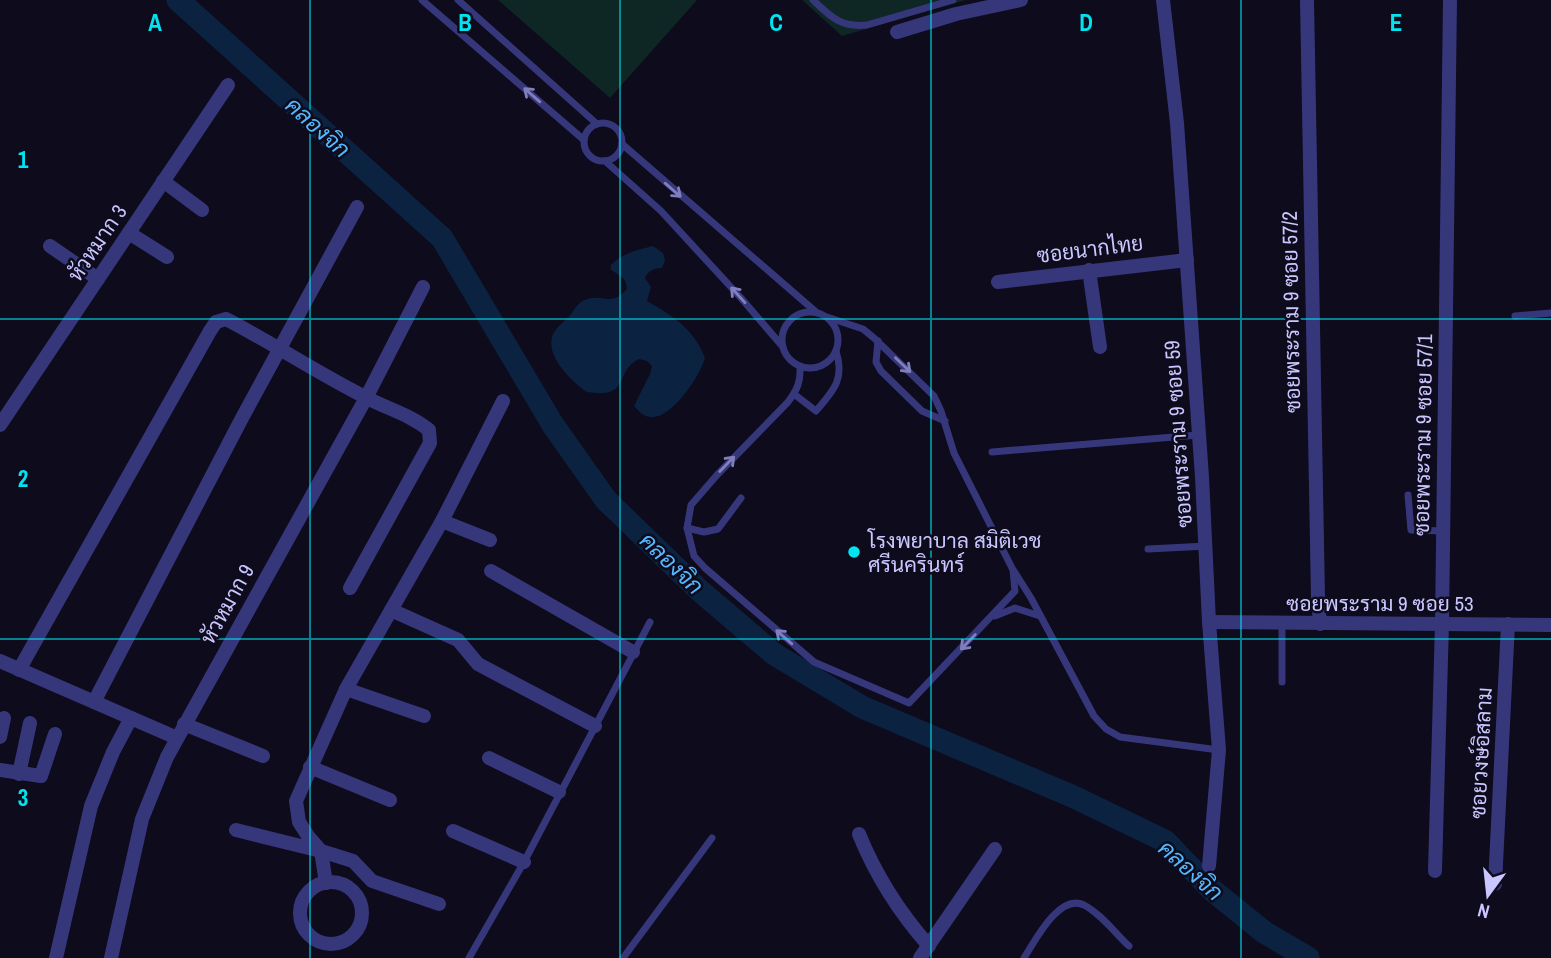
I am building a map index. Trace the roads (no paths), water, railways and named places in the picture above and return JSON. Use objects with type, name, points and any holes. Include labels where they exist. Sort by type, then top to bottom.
[{"type":"street","points":[[897,32],[956,14],[1021,0]]},
{"type":"street","name":"ซอยพระราม 9 ซอย 59","points":[[1163,0],[1177,123],[1219,750],[1209,866]]},
{"type":"street","name":"ซอยพระราม 9 ซอย 57/2","points":[[1307,0],[1317,583],[1320,624]]},
{"type":"street","name":"ซอยพระราม 9 ซอย 57/1","points":[[1435,871],[1442,623],[1450,0]]},
{"type":"street","name":"หัวหมาก 3","points":[[0,425],[228,85]]},
{"type":"street","points":[[163,181],[202,210]]},
{"type":"street","points":[[94,702],[356,207]]},
{"type":"street","points":[[129,233],[167,257]]},
{"type":"street","points":[[50,246],[98,279]]},
{"type":"street","name":"ซอยนากไทย","points":[[998,282],[1187,260]]},
{"type":"street","points":[[1089,270],[1100,347]]},
{"type":"street","name":"หัวหมาก 9","points":[[111,958],[142,819],[167,757],[366,398],[423,287]]},
{"type":"street","points":[[19,670],[215,322],[226,319],[280,347],[366,398],[419,422],[429,430],[430,443],[350,588]]},
{"type":"street","points":[[326,883],[321,851],[299,822],[296,801],[346,689],[442,521],[503,401]]},
{"type":"street","points":[[442,521],[490,540]]},
{"type":"street","points":[[491,571],[633,652]]},
{"type":"street","points":[[391,610],[458,640],[478,664],[595,726]]},
{"type":"street","name":"ซอยพระราม 9 ซอย 53","points":[[1209,622],[1551,625]]},
{"type":"street","name":"ซอยวงษ์อิสลาม","points":[[1495,884],[1508,624]]},
{"type":"street","points":[[0,661],[177,738]]},
{"type":"street","points":[[346,689],[424,716]]},
{"type":"street","points":[[0,737],[5,718]]},
{"type":"street","points":[[56,958],[91,806],[113,752],[131,718]]},
{"type":"street","points":[[19,774],[30,723]]},
{"type":"street","points":[[184,724],[263,756]]},
{"type":"street","points":[[0,770],[41,776],[55,734]]},
{"type":"street","points":[[489,758],[559,792]]},
{"type":"street","points":[[310,767],[390,800]]},
{"type":"street","points":[[236,830],[353,861],[372,881],[439,904]]},
{"type":"street","points":[[453,831],[524,862]]},
{"type":"street","points":[[859,834],[869,859],[925,952],[995,849]]},
{"type":"street","points":[[326,883],[345,886],[353,892],[359,900],[362,919],[352,937],[322,951],[301,923],[300,913],[307,894],[326,883]]},
{"type":"lane","points":[[422,0],[584,140],[589,156],[605,161],[661,211],[741,298],[787,355],[800,366],[817,367],[832,358],[836,351]]},
{"type":"lane","points":[[458,0],[597,124]]},
{"type":"lane","points":[[813,0],[844,25],[853,27],[953,0]]},
{"type":"lane","points":[[584,140],[588,130],[597,124],[615,127],[622,138],[622,144],[615,157],[605,161]]},
{"type":"lane","points":[[622,144],[816,312],[863,329],[934,396],[954,453],[1013,570],[1094,716],[1106,729],[1120,737],[1219,750]]},
{"type":"lane","points":[[783,347],[784,328],[790,320],[797,315],[816,312]]},
{"type":"lane","points":[[1515,316],[1551,313]]},
{"type":"lane","points":[[794,394],[816,411],[837,383],[841,366],[836,351],[837,332],[827,317]]},
{"type":"lane","points":[[878,341],[876,362],[881,372],[922,411],[944,421]]},
{"type":"lane","points":[[800,366],[801,379],[794,394],[691,505],[687,528],[694,556],[705,568],[814,662],[909,703],[1015,591],[1013,570]]},
{"type":"lane","points":[[992,452],[1199,435]]},
{"type":"lane","points":[[1408,495],[1412,530],[1443,531]]},
{"type":"lane","points":[[687,528],[704,532],[718,529],[741,498]]},
{"type":"lane","points":[[1148,549],[1207,546]]},
{"type":"lane","points":[[991,618],[1014,608],[1040,616]]},
{"type":"lane","points":[[469,958],[524,862],[650,622]]},
{"type":"lane","points":[[1282,624],[1282,682]]},
{"type":"lane","points":[[624,958],[712,838]]},
{"type":"lane","points":[[1024,958],[1058,909],[1081,903],[1129,946]]},
{"type":"water","points":[[653,246],[663,253],[665,260],[662,268],[652,270],[645,278],[651,287],[647,301],[682,324],[695,339],[705,358],[698,375],[678,402],[662,415],[648,417],[634,406],[650,374],[652,366],[647,361],[639,359],[631,364],[620,383],[610,392],[587,392],[561,367],[551,342],[556,330],[581,302],[593,298],[612,299],[627,289],[624,279],[611,270],[611,265],[625,255]]},
{"type":"waterway","name":"คลองจิก","points":[[178,0],[442,238],[553,425],[606,500],[699,590],[774,654],[862,707],[1074,797],[1165,841],[1212,890],[1264,932],[1308,958]]},
{"type":"place","name":"โรงพยาบาล สมิติเวช ศรีนครินทร์","points":[[854,552]]}]
